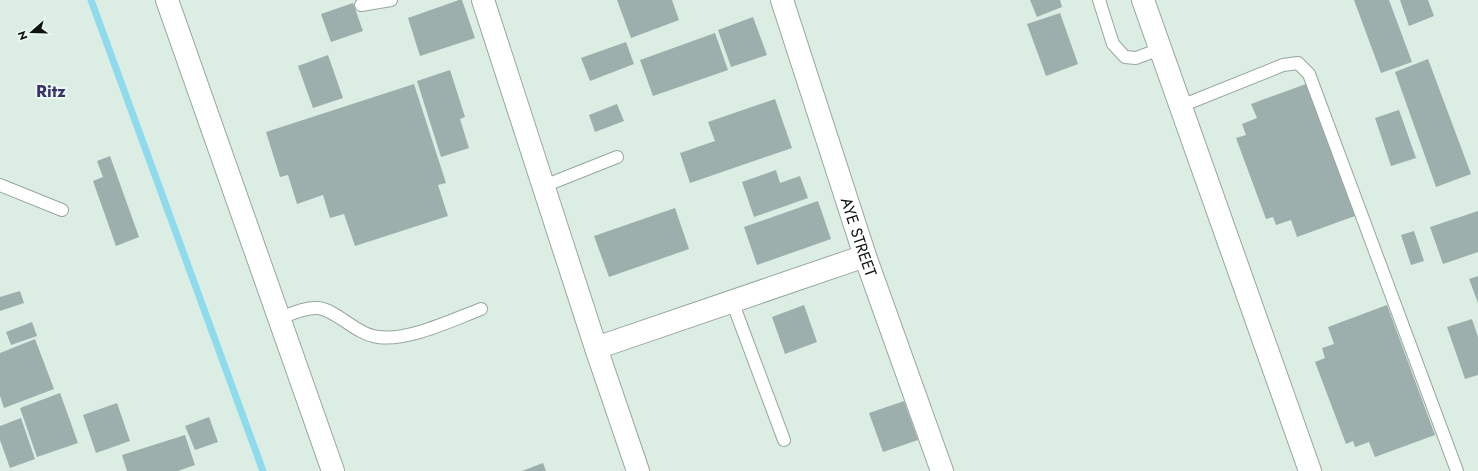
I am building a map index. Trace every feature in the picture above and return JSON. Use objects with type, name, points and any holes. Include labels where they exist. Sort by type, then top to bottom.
[{"type":"street","points":[[167,0],[333,471]]},
{"type":"street","points":[[483,0],[596,348],[638,471]]},
{"type":"street","name":"AYE STREET","points":[[782,0],[865,256],[942,471]]},
{"type":"street","points":[[1143,0],[1310,471]]},
{"type":"street","points":[[596,348],[865,256]]},
{"type":"lane","points":[[361,5],[390,0]]},
{"type":"lane","points":[[1099,0],[1114,44],[1125,57],[1136,58],[1160,49]]},
{"type":"lane","points":[[1181,106],[1283,65],[1298,63],[1309,74],[1457,471]]},
{"type":"lane","points":[[544,186],[617,157]]},
{"type":"lane","points":[[0,185],[62,210]]},
{"type":"lane","points":[[732,301],[784,440]]},
{"type":"lane","points":[[280,318],[310,308],[318,308],[326,310],[362,333],[377,337],[394,337],[422,331],[481,309]]},
{"type":"building","points":[[462,0],[475,38],[420,56],[408,18]]},
{"type":"building","points":[[617,0],[672,0],[679,20],[631,38]]},
{"type":"building","points":[[1030,0],[1060,0],[1062,7],[1037,17]]},
{"type":"building","points":[[1354,0],[1389,0],[1412,62],[1381,73]]},
{"type":"building","points":[[1400,0],[1428,0],[1434,16],[1409,26]]},
{"type":"building","points":[[353,3],[363,31],[331,42],[321,14]]},
{"type":"building","points":[[1060,13],[1078,64],[1046,76],[1027,24]]},
{"type":"building","points":[[753,17],[767,55],[731,67],[718,30]]},
{"type":"building","points":[[715,33],[728,70],[653,96],[640,60]]},
{"type":"building","points":[[626,42],[634,64],[590,81],[581,58]]},
{"type":"building","points":[[328,55],[343,98],[313,108],[298,66]]},
{"type":"building","points":[[1428,59],[1471,174],[1436,187],[1395,72]]},
{"type":"building","points":[[450,70],[465,117],[460,119],[469,148],[441,157],[417,81]]},
{"type":"building","points":[[414,84],[446,183],[438,185],[448,216],[355,246],[344,214],[330,218],[323,195],[297,204],[288,175],[280,177],[266,132]]},
{"type":"building","points":[[1306,84],[1355,216],[1297,237],[1291,220],[1276,225],[1273,217],[1266,219],[1236,138],[1246,135],[1242,124],[1257,118],[1251,104]]},
{"type":"building","points":[[775,99],[792,148],[690,183],[680,153],[715,141],[708,122]]},
{"type":"building","points":[[617,104],[624,121],[595,132],[589,115]]},
{"type":"building","points":[[1399,110],[1416,158],[1391,166],[1375,118]]},
{"type":"building","points":[[110,156],[139,237],[116,246],[93,181],[103,177],[97,161]]},
{"type":"building","points":[[776,170],[780,183],[800,176],[808,198],[754,217],[742,182]]},
{"type":"building","points":[[818,201],[831,239],[757,265],[744,227]]},
{"type":"building","points":[[675,208],[689,249],[609,277],[594,236]]},
{"type":"building","points":[[1478,211],[1478,252],[1443,264],[1430,227]]},
{"type":"building","points":[[1414,231],[1424,261],[1411,265],[1401,235]]},
{"type":"building","points":[[1478,276],[1478,303],[1469,279]]},
{"type":"building","points":[[20,291],[24,303],[0,311],[0,297]]},
{"type":"building","points":[[804,305],[817,342],[785,354],[772,317]]},
{"type":"building","points":[[1387,305],[1435,435],[1375,457],[1369,442],[1355,447],[1353,441],[1346,444],[1315,362],[1325,358],[1322,348],[1334,344],[1328,327]]},
{"type":"building","points":[[1472,319],[1478,337],[1478,375],[1465,379],[1447,327]]},
{"type":"building","points":[[32,322],[37,336],[11,345],[6,332]]},
{"type":"building","points":[[35,339],[54,389],[4,408],[0,396],[0,353]]},
{"type":"building","points":[[60,393],[78,443],[37,457],[20,408]]},
{"type":"building","points":[[904,401],[918,440],[883,452],[869,413]]},
{"type":"building","points":[[117,403],[130,441],[96,453],[83,415]]},
{"type":"building","points":[[209,417],[218,442],[195,450],[185,426]]},
{"type":"building","points":[[21,418],[35,459],[10,468],[0,440],[0,426]]},
{"type":"building","points":[[185,435],[195,465],[178,471],[127,471],[122,455]]},
{"type":"building","points":[[543,463],[546,471],[522,471]]},
{"type":"waterway","points":[[91,0],[263,471]]},
{"type":"district","name":"Ritz","points":[[51,91]]}]
